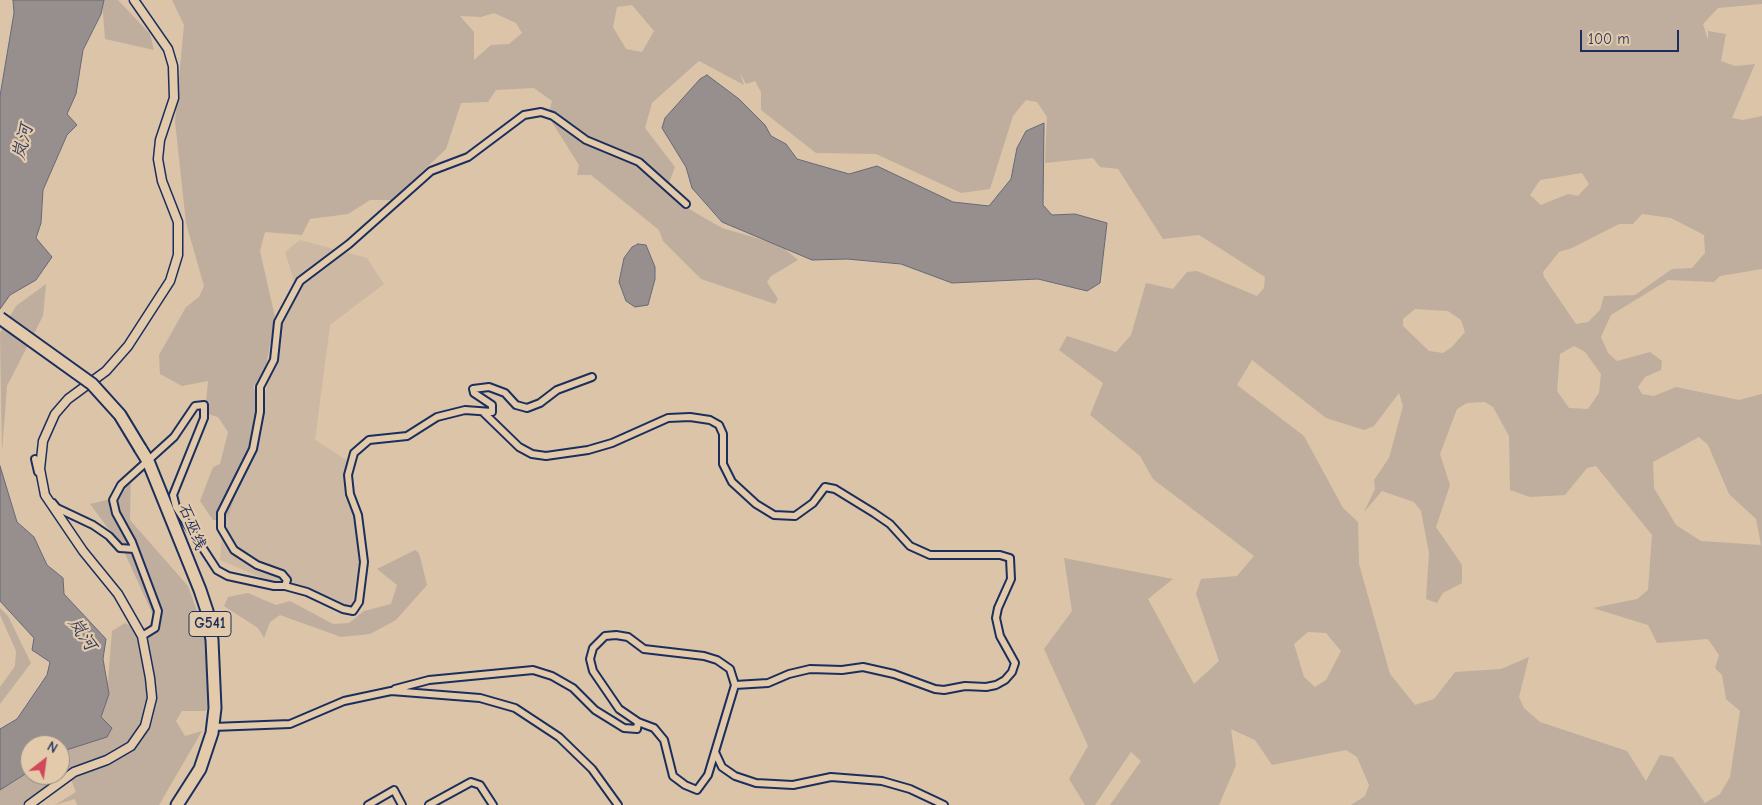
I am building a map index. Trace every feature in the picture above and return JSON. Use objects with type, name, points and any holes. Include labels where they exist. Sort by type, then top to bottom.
[{"type":"highway","name":"石巫线","points":[[0,318],[92,384],[120,415],[148,461],[202,595],[209,621],[215,708],[213,727],[200,769],[177,805]]},
{"type":"street","points":[[29,805],[74,772],[106,760],[132,746],[145,726],[152,698],[142,636],[118,594],[83,551],[44,495],[40,461],[46,432],[55,414],[68,399],[106,371],[128,346],[165,289],[174,272],[178,255],[178,222],[162,180],[158,153],[174,98],[173,66],[168,49],[134,0]]},
{"type":"street","points":[[285,586],[287,580],[282,574],[257,565],[234,550],[221,528],[221,513],[253,449],[260,412],[260,387],[274,360],[278,322],[300,281],[349,244],[431,171],[468,157],[524,116],[540,112],[553,116],[586,140],[640,162],[686,204]]},
{"type":"street","points":[[142,636],[155,628],[158,611],[134,549],[116,513],[113,500],[121,485],[174,437],[195,406],[204,405],[204,418],[173,495],[176,507],[217,570],[228,576],[274,586],[285,586],[353,611],[359,602],[364,562],[358,515],[350,494],[348,474],[354,453],[369,440],[406,436],[437,417],[465,410],[484,413],[492,412],[492,405],[474,393],[473,389],[489,386],[505,393],[516,405],[527,408],[540,403],[557,390],[592,377]]},
{"type":"street","points":[[484,413],[520,447],[532,454],[546,456],[588,450],[612,443],[668,418],[690,417],[710,420],[719,425],[723,434],[724,464],[732,482],[756,504],[774,515],[795,516],[813,503],[825,487],[835,489],[874,513],[890,524],[910,546],[930,554],[1000,555],[1010,558],[1011,578],[998,608],[996,618],[1000,636],[1015,663],[1009,676],[996,685],[986,687],[965,686],[944,690],[935,689],[894,674],[863,667],[842,670],[810,669],[763,684],[735,685]]},
{"type":"street","points":[[35,459],[44,491],[57,508],[93,525],[109,536],[120,548],[134,549]]},
{"type":"street","points":[[605,636],[628,637],[644,650],[704,656],[717,660],[730,669],[735,685],[708,775],[697,790],[685,785],[673,776],[664,740],[654,728],[638,722],[619,709],[593,671],[590,659],[593,648],[605,636]]},
{"type":"street","points":[[213,727],[290,724],[344,702],[429,680],[533,670],[552,676],[573,688],[595,710],[624,728],[637,729],[638,722]]},
{"type":"street","points":[[391,690],[480,698],[515,708],[559,737],[592,769],[618,805]]},
{"type":"street","points":[[714,752],[722,767],[735,776],[756,783],[793,785],[831,777],[882,781],[910,789],[944,805]]},
{"type":"street","points":[[429,805],[471,782],[480,785],[493,805]]},
{"type":"street","points":[[368,805],[394,790],[402,805]]},
{"type":"shaded area","points":[[102,0],[118,0],[150,34],[154,50],[105,39]]},
{"type":"shaded area","points":[[172,0],[1762,0],[1762,4],[1718,8],[1703,24],[1708,40],[1708,31],[1726,34],[1721,61],[1735,66],[1755,64],[1732,118],[1743,120],[1762,116],[1762,269],[1720,276],[1714,282],[1668,280],[1611,315],[1601,337],[1608,353],[1617,361],[1650,352],[1662,361],[1661,370],[1645,377],[1638,387],[1642,394],[1654,396],[1676,387],[1739,400],[1762,394],[1762,805],[1351,805],[1365,796],[1369,785],[1357,757],[1346,750],[1272,765],[1255,740],[1231,729],[1236,765],[1219,805],[1110,805],[1141,761],[1131,752],[1095,805],[1085,805],[1069,779],[1088,746],[1044,649],[1072,611],[1064,558],[1173,579],[1148,599],[1194,684],[1219,661],[1196,594],[1201,579],[1237,576],[1254,556],[1153,479],[1140,456],[1090,415],[1103,383],[1059,350],[1067,336],[1116,352],[1131,335],[1146,283],[1173,289],[1187,272],[1197,271],[1257,296],[1264,288],[1265,277],[1199,235],[1163,239],[1118,169],[1100,167],[1093,158],[1045,163],[1047,117],[1037,102],[1026,100],[1013,116],[990,189],[961,193],[876,154],[816,153],[761,110],[761,92],[755,81],[746,84],[740,73],[744,85],[699,61],[652,103],[645,128],[675,167],[669,183],[677,202],[722,228],[780,245],[798,260],[771,276],[767,282],[778,299],[775,304],[701,279],[663,241],[659,230],[591,175],[577,175],[579,165],[548,116],[552,101],[534,88],[496,90],[488,102],[461,103],[446,149],[392,200],[370,200],[348,214],[310,219],[302,235],[265,232],[260,251],[275,317],[263,383],[253,386],[258,398],[254,437],[229,515],[223,521],[213,520],[200,501],[213,467],[220,464],[228,432],[218,417],[205,413],[208,381],[182,386],[160,374],[159,355],[186,307],[199,297],[204,286],[186,223],[175,121],[184,25]],"holes":[[[632,5],[654,31],[642,52],[626,49],[613,27],[617,7]],[[494,13],[516,23],[522,33],[509,44],[491,45],[474,60],[474,32],[460,16],[481,17]],[[1582,173],[1589,184],[1578,196],[1568,194],[1541,205],[1530,195],[1540,180]],[[1642,214],[1671,218],[1704,235],[1705,253],[1692,268],[1672,269],[1635,295],[1604,296],[1600,310],[1588,322],[1576,324],[1544,277],[1543,272],[1559,252],[1572,248],[1619,224],[1633,224]],[[1415,309],[1448,311],[1461,320],[1465,332],[1452,347],[1443,353],[1429,351],[1403,326],[1403,319]],[[1574,346],[1585,352],[1601,374],[1599,393],[1588,409],[1569,408],[1557,391],[1560,354]],[[1252,360],[1326,418],[1364,430],[1374,426],[1399,393],[1403,406],[1389,458],[1374,480],[1375,489],[1364,512],[1382,491],[1414,502],[1421,511],[1429,553],[1426,599],[1437,603],[1443,593],[1462,583],[1462,565],[1436,527],[1450,485],[1440,454],[1457,409],[1467,403],[1485,402],[1493,407],[1509,436],[1510,490],[1530,497],[1565,495],[1587,468],[1596,466],[1652,535],[1648,590],[1637,599],[1593,608],[1648,625],[1657,643],[1708,639],[1719,655],[1715,668],[1722,675],[1726,699],[1740,711],[1730,777],[1720,794],[1705,803],[1673,757],[1660,755],[1646,781],[1627,751],[1540,722],[1524,708],[1519,697],[1529,657],[1501,669],[1455,672],[1434,699],[1415,705],[1390,674],[1359,564],[1358,522],[1343,508],[1304,436],[1237,385]],[[1699,437],[1708,445],[1729,494],[1756,519],[1761,545],[1701,541],[1676,525],[1654,488],[1653,462]],[[1308,632],[1326,633],[1341,651],[1326,680],[1315,687],[1304,677],[1294,644]]]},
{"type":"shaded area","points":[[300,240],[367,258],[384,284],[330,325],[315,440],[348,461],[363,543],[350,615],[220,560],[224,510],[255,444],[274,353],[294,281],[285,252]]},
{"type":"shaded area","points":[[46,284],[43,316],[7,386],[2,452],[0,333],[16,306]]},
{"type":"shaded area","points":[[131,472],[130,520],[188,586],[206,636],[214,690],[206,711],[182,711],[176,721],[185,736],[202,731],[159,805],[77,805],[75,799],[55,805],[76,792],[70,777],[70,735],[67,735],[108,680],[112,631],[125,623],[147,634],[153,615],[122,547],[90,504],[115,498]]},
{"type":"shaded area","points":[[415,550],[419,553],[427,585],[396,620],[370,634],[341,637],[280,615],[270,622],[264,638],[258,628],[224,606],[228,597],[248,593],[276,605],[290,601],[333,624],[349,623],[364,611],[391,604],[397,585],[377,569]]},
{"type":"shaded area","points":[[0,608],[8,616],[31,663],[0,704],[0,687],[15,666],[16,651],[0,615]]},
{"type":"shaded area","points":[[20,765],[20,785],[58,785],[27,805],[0,805],[0,778]]},
{"type":"water","name":"岚河","points":[[13,0],[104,0],[101,14],[83,50],[76,94],[67,114],[77,125],[67,135],[43,190],[41,223],[36,238],[52,257],[36,280],[10,295],[0,309],[0,96],[14,13]]},
{"type":"water","points":[[707,75],[739,99],[765,125],[771,136],[786,144],[797,159],[849,174],[877,166],[953,202],[989,206],[1011,179],[1017,148],[1026,131],[1044,123],[1043,205],[1052,215],[1075,214],[1107,223],[1100,283],[1087,291],[1038,279],[952,283],[901,264],[847,259],[812,260],[722,222],[692,188],[686,167],[662,128],[665,118],[700,79]]},
{"type":"water","points":[[638,244],[646,245],[655,267],[655,279],[648,305],[635,307],[626,301],[619,282],[624,258],[632,247]]},
{"type":"water","name":"岚河","points":[[0,466],[17,522],[34,537],[47,565],[63,578],[64,594],[106,639],[103,659],[109,694],[101,717],[112,728],[107,737],[70,749],[70,735],[20,735],[20,777],[0,790],[0,729],[17,719],[47,675],[50,662],[32,650],[34,638],[0,601]]}]
